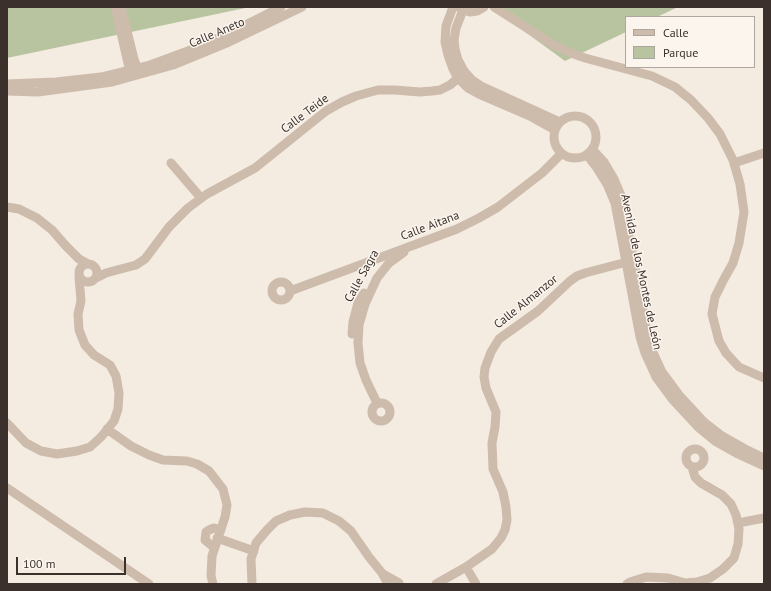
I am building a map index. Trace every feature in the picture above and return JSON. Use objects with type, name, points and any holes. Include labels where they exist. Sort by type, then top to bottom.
[{"type":"street","points":[[115,7],[135,72]]},
{"type":"street","points":[[121,7],[134,59],[135,72]]},
{"type":"street","name":"Calle Aneto","points":[[7,91],[38,92],[112,82],[230,33],[281,7]]},
{"type":"street","name":"Calle Aneto","points":[[7,84],[56,82],[101,77],[173,65],[230,42],[302,7]]},
{"type":"street","points":[[453,7],[446,26],[445,42],[448,56],[458,78],[468,88],[479,94],[557,126]]},
{"type":"street","points":[[484,7],[477,11],[470,12],[460,9],[454,40],[458,60],[464,71],[472,80],[481,86],[557,126]]},
{"type":"street","points":[[494,7],[552,44],[568,52],[652,76],[675,87],[691,100],[708,118],[720,134],[734,163],[740,184],[744,212],[739,243],[733,263],[715,297],[712,314],[718,341],[726,353],[739,367],[764,378]]},
{"type":"street","name":"Calle Teide","points":[[95,279],[106,273],[136,265],[145,259],[169,227],[188,208],[201,198],[256,168],[326,111],[342,102],[356,96],[378,90],[432,92],[450,85],[458,78]]},
{"type":"street","points":[[572,116],[586,119],[594,130],[596,136],[595,143],[589,152],[580,158],[574,159],[567,157],[559,152],[554,143],[553,136],[557,126],[566,118],[572,116]]},
{"type":"street","name":"Calle Aitana","points":[[389,252],[412,246],[457,229],[498,207],[542,173],[559,152]]},
{"type":"street","name":"Calle Aitana","points":[[290,288],[377,263],[389,252],[448,228],[493,204],[559,152]]},
{"type":"street","name":"Avenida de los Montes de León","points":[[589,152],[607,184],[615,203],[640,338],[656,377],[672,400],[698,427],[715,441],[764,466]]},
{"type":"street","name":"Avenida de los Montes de León","points":[[589,152],[604,162],[614,179],[622,198],[647,332],[651,348],[662,372],[679,395],[704,422],[722,436],[764,458]]},
{"type":"street","points":[[734,163],[764,153]]},
{"type":"street","points":[[171,163],[201,198]]},
{"type":"street","name":"Calle Teide","points":[[7,206],[19,209],[37,218],[52,230],[79,259],[91,265],[117,270]]},
{"type":"street","name":"Calle Teide","points":[[66,246],[79,274]]},
{"type":"street","name":"Calle Sagra","points":[[376,404],[360,363],[358,343],[359,325],[365,304],[377,278],[377,263],[389,263],[412,246]]},
{"type":"street","name":"Calle Almanzor","points":[[436,584],[466,567],[492,549],[501,538],[505,530],[507,520],[506,507],[503,492],[493,469],[492,444],[496,412],[486,388],[484,377],[485,368],[491,352],[499,339],[538,311],[577,276],[627,262]]},
{"type":"street","points":[[7,422],[26,443],[40,451],[57,454],[77,451],[90,447],[101,437],[114,421],[118,409],[119,393],[116,376],[110,366],[94,355],[85,345],[79,330],[78,314],[81,301],[79,274],[82,266],[91,265],[98,272],[81,301]]},
{"type":"street","points":[[79,274],[81,279],[86,282],[92,282],[95,279]]},
{"type":"street","points":[[107,429],[131,446],[149,455],[163,460],[187,461],[197,464],[209,471],[222,489],[227,505],[225,517],[212,556],[211,576],[213,584]]},
{"type":"street","points":[[627,584],[646,577],[668,578],[685,583],[697,582],[710,578],[723,569],[734,558],[738,544],[739,529],[736,515],[731,504],[722,495],[701,483],[695,477],[692,467]]},
{"type":"street","points":[[7,488],[149,584]]},
{"type":"street","points":[[252,584],[251,559],[256,543],[276,521],[290,515],[305,512],[323,513],[339,521],[351,530],[382,573],[388,584]]},
{"type":"street","points":[[738,523],[764,518]]},
{"type":"street","points":[[218,538],[254,551]]},
{"type":"street","points":[[466,567],[476,584]]},
{"type":"street","points":[[382,573],[400,584]]},
{"type":"green space","points":[[7,7],[250,7],[7,58]]},
{"type":"green space","points":[[491,7],[678,7],[659,16],[625,16],[625,32],[565,61]]}]
